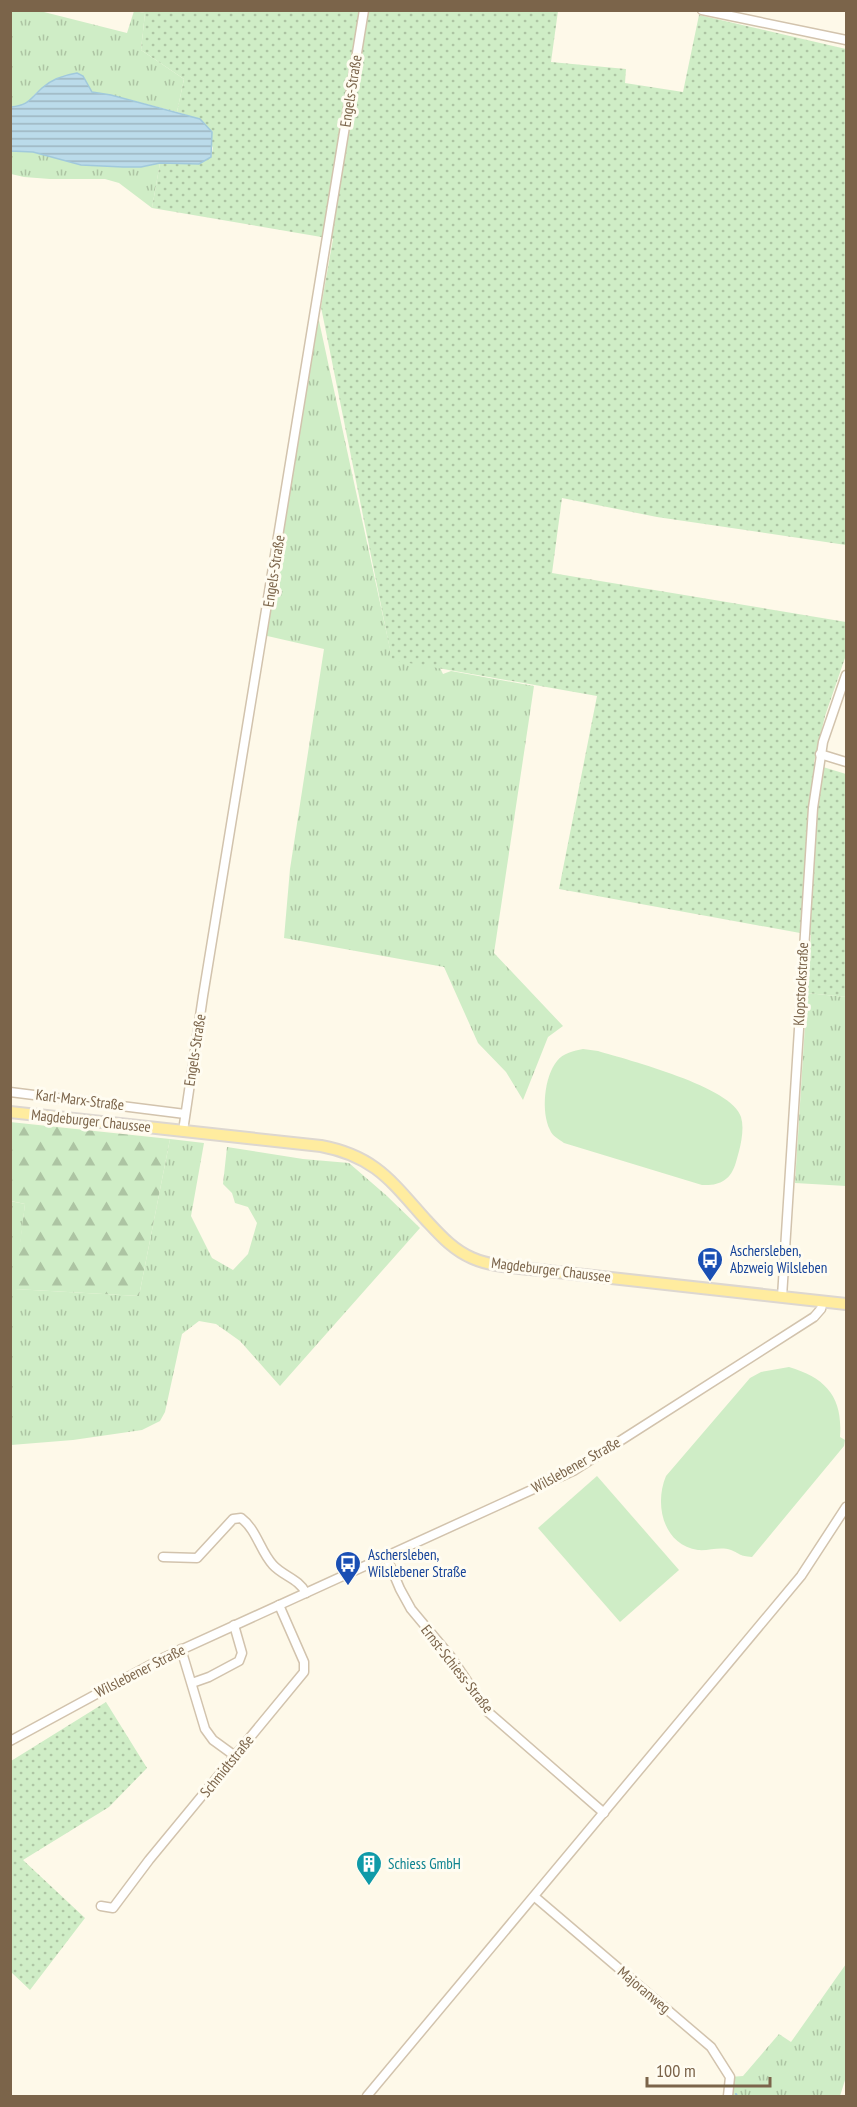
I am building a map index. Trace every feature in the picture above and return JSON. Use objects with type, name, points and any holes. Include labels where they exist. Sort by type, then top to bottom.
[{"type":"main road","name":"Magdeburger Chaussee","points":[[10,1112],[321,1146],[350,1153],[371,1164],[390,1180],[454,1248],[486,1263],[846,1304]]},
{"type":"street","name":"Engels-Straße","points":[[183,1131],[364,10]]},
{"type":"street","points":[[702,10],[846,40]]},
{"type":"street","name":"Klopstockstraße","points":[[782,1297],[813,808],[820,754],[829,719],[846,675]]},
{"type":"street","points":[[820,754],[846,762]]},
{"type":"street","name":"Karl-Marx-Straße","points":[[10,1092],[185,1113]]},
{"type":"street","name":"Wilslebener Straße","points":[[10,1740],[132,1673],[549,1482],[596,1458],[814,1317],[821,1310],[823,1301]]},
{"type":"street","points":[[367,2097],[801,1576],[846,1507]]},
{"type":"street","points":[[163,1557],[197,1558],[233,1519],[241,1518],[251,1529],[272,1565],[298,1583],[306,1593]]},
{"type":"street","name":"Ernst-Schiess-Straße","points":[[386,1556],[411,1609],[451,1657],[488,1712],[604,1813]]},
{"type":"street","name":"Schmidtstraße","points":[[101,1906],[112,1908],[304,1672],[306,1667],[279,1605]]},
{"type":"street","points":[[192,1683],[239,1661],[242,1653],[234,1625]]},
{"type":"street","points":[[178,1651],[192,1683],[205,1729],[213,1740],[235,1756]]},
{"type":"street","name":"Majoranweg","points":[[535,1897],[711,2047],[730,2077],[728,2097]]},
{"type":"green space","points":[[11,11],[40,11],[127,33],[134,11],[145,13],[141,50],[184,79],[177,112],[92,92],[83,77],[46,86],[27,103],[11,107]]},
{"type":"green space","points":[[134,11],[558,11],[551,62],[626,69],[625,83],[683,92],[699,15],[846,49],[846,545],[657,517],[562,498],[552,573],[846,622],[846,655],[825,716],[814,762],[846,774],[846,997],[807,993],[811,935],[559,889],[597,696],[392,660],[321,307],[333,239],[152,208],[160,163],[199,164],[211,157],[213,148],[200,119],[177,112],[184,79],[141,50],[145,13]]},
{"type":"green space","points":[[11,151],[33,152],[81,165],[141,167],[160,163],[152,208],[119,183],[105,179],[50,179],[11,174]]},
{"type":"green space","points":[[316,307],[392,658],[439,666],[443,674],[451,671],[534,686],[494,953],[563,1026],[548,1037],[523,1100],[506,1072],[478,1043],[444,967],[284,938],[290,869],[324,649],[263,635]]},
{"type":"green space","points":[[807,993],[846,997],[846,1186],[795,1183]]},
{"type":"green space","points":[[583,1049],[598,1051],[678,1076],[720,1095],[734,1106],[741,1117],[742,1134],[736,1162],[728,1177],[719,1183],[702,1185],[564,1143],[554,1136],[545,1114],[545,1095],[549,1076],[559,1058]]},
{"type":"green space","points":[[10,1122],[170,1139],[139,1296],[14,1289],[25,1204],[11,1201]]},
{"type":"green space","points":[[170,1139],[204,1143],[191,1216],[212,1258],[233,1270],[248,1254],[257,1223],[248,1207],[235,1203],[232,1193],[223,1184],[227,1147],[303,1159],[349,1163],[420,1228],[280,1386],[240,1341],[216,1324],[199,1321],[182,1334],[165,1412],[160,1421],[142,1430],[73,1440],[11,1445],[10,1201],[25,1204],[15,1289],[139,1296]]},
{"type":"green space","points":[[789,1367],[813,1377],[830,1391],[838,1411],[840,1437],[845,1440],[844,1446],[752,1557],[727,1549],[698,1550],[686,1547],[669,1532],[664,1522],[661,1499],[666,1476],[750,1378],[761,1372]]},
{"type":"green space","points":[[597,1476],[679,1570],[620,1622],[538,1528]]},
{"type":"green space","points":[[106,1702],[147,1768],[109,1807],[23,1860],[85,1918],[30,1990],[11,1972],[11,1761]]},
{"type":"green space","points":[[846,1964],[846,2077],[840,2096],[728,2096],[730,2077],[743,2076],[779,2034],[791,2042]]},
{"type":"water","points":[[77,73],[83,76],[92,92],[200,119],[212,132],[211,157],[199,164],[160,163],[141,167],[123,167],[81,165],[33,152],[11,151],[11,107],[25,103],[54,80]]},
{"type":"place","name":"Aschersleben, Abzweig Wilsleben","points":[[710,1283]]},
{"type":"place","name":"Aschersleben, Wilslebener Straße","points":[[348,1587]]},
{"type":"place","name":"Schiess GmbH","points":[[369,1887]]}]
